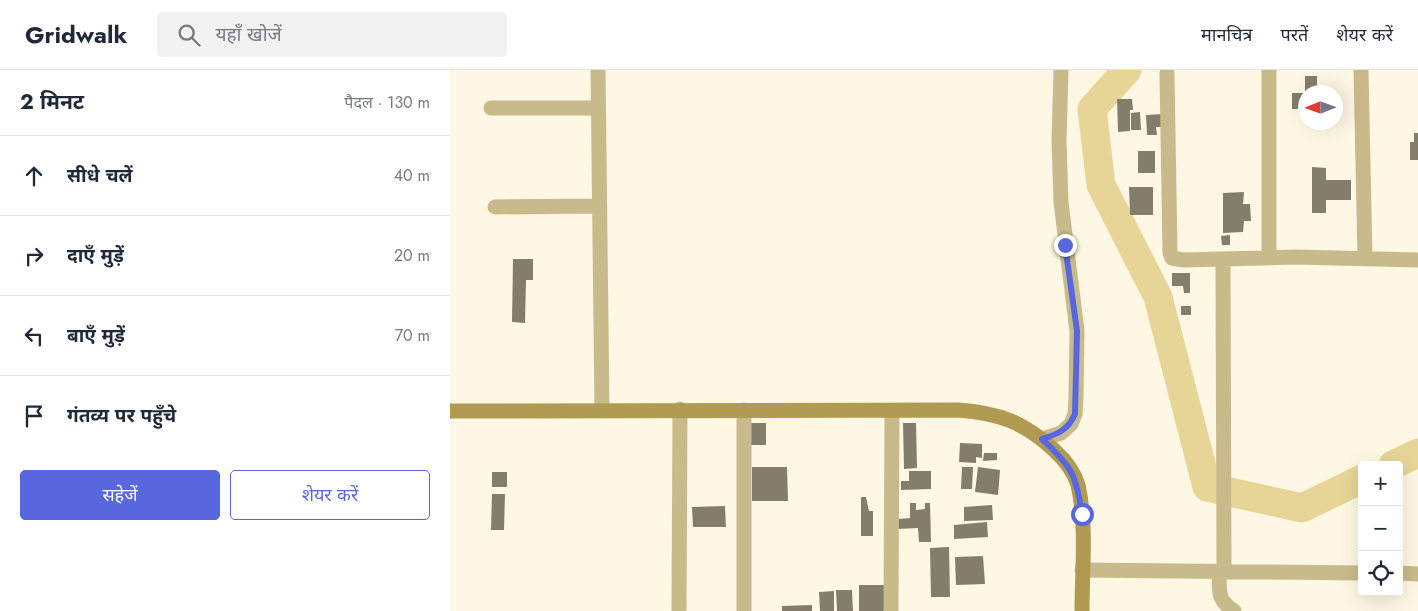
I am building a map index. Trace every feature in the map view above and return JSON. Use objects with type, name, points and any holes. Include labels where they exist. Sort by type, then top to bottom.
[{"type":"street","points":[[598,70],[602,410]]},
{"type":"street","points":[[1042,439],[1061,433],[1070,424],[1075,414],[1076,398],[1077,331],[1061,202],[1059,141],[1061,70]]},
{"type":"street","points":[[1269,70],[1269,257]]},
{"type":"street","points":[[1361,70],[1365,258]]},
{"type":"street","points":[[1167,73],[1170,253],[1176,260],[1269,257],[1418,260]]},
{"type":"street","points":[[491,108],[598,108]]},
{"type":"street","points":[[495,208],[599,206]]},
{"type":"street","points":[[1223,259],[1225,513],[1220,598],[1222,603],[1234,611]]},
{"type":"street","points":[[679,611],[680,409]]},
{"type":"street","points":[[450,411],[680,409],[980,412],[1023,425],[1042,439],[1064,460],[1077,483],[1082,514],[1082,611]]},
{"type":"street","points":[[744,410],[744,611]]},
{"type":"street","points":[[892,411],[892,611]]},
{"type":"street","points":[[1082,570],[1358,573]]},
{"type":"street","points":[[1403,573],[1418,574]]},
{"type":"building","points":[[1305,76],[1317,76],[1317,85],[1305,85]]},
{"type":"building","points":[[1292,93],[1298,93],[1298,109],[1292,109]]},
{"type":"building","points":[[1117,99],[1132,99],[1133,110],[1130,110],[1130,131],[1118,132]]},
{"type":"building","points":[[1140,112],[1141,130],[1131,130],[1131,113]]},
{"type":"building","points":[[1163,114],[1163,127],[1156,127],[1157,135],[1147,135],[1146,115]]},
{"type":"building","points":[[1414,133],[1418,133],[1418,160],[1410,160],[1410,142],[1414,142]]},
{"type":"building","points":[[1138,151],[1155,151],[1155,173],[1138,173]]},
{"type":"building","points":[[1312,167],[1326,168],[1326,180],[1351,180],[1351,200],[1326,200],[1326,213],[1312,213]]},
{"type":"building","points":[[1129,187],[1153,187],[1153,215],[1130,215]]},
{"type":"building","points":[[1244,192],[1243,204],[1250,204],[1251,221],[1244,221],[1243,232],[1223,233],[1223,193]]},
{"type":"building","points":[[1230,235],[1230,245],[1222,245],[1221,236]]},
{"type":"building","points":[[513,259],[533,259],[533,280],[526,280],[525,323],[512,322]]},
{"type":"building","points":[[1172,273],[1190,273],[1190,293],[1184,293],[1183,286],[1172,286]]},
{"type":"building","points":[[1181,306],[1191,306],[1191,315],[1181,315]]},
{"type":"building","points":[[748,423],[766,423],[766,445],[748,445]]},
{"type":"building","points":[[903,423],[916,423],[917,468],[904,469]]},
{"type":"building","points":[[960,443],[982,444],[982,458],[976,457],[976,463],[959,462]]},
{"type":"building","points":[[984,453],[997,453],[997,460],[983,461]]},
{"type":"building","points":[[752,467],[787,467],[788,501],[752,501]]},
{"type":"building","points":[[962,467],[973,467],[972,489],[961,489]]},
{"type":"building","points":[[978,467],[1000,470],[998,495],[975,492]]},
{"type":"building","points":[[909,471],[931,471],[931,489],[901,490],[901,481],[909,481]]},
{"type":"building","points":[[492,472],[507,472],[507,487],[492,487]]},
{"type":"building","points":[[492,494],[505,494],[504,530],[491,530]]},
{"type":"building","points":[[861,497],[866,497],[869,511],[873,511],[873,536],[861,536]]},
{"type":"building","points":[[910,503],[916,503],[916,510],[925,509],[925,503],[930,503],[931,542],[919,542],[918,528],[898,529],[898,519],[910,518]]},
{"type":"building","points":[[992,505],[993,520],[964,521],[964,507]]},
{"type":"building","points":[[725,506],[726,527],[693,527],[692,507]]},
{"type":"building","points":[[987,522],[988,537],[954,539],[954,525]]},
{"type":"building","points":[[949,547],[950,597],[931,597],[930,548]]},
{"type":"building","points":[[983,556],[985,584],[956,585],[955,557]]},
{"type":"building","points":[[859,585],[888,585],[888,611],[859,611]]},
{"type":"building","points":[[836,590],[852,590],[853,611],[837,611]]},
{"type":"building","points":[[834,591],[834,611],[820,611],[819,592]]},
{"type":"building","points":[[812,605],[812,611],[782,611],[782,606]]},
{"type":"waterway","points":[[1127,70],[1092,109],[1101,185],[1158,297],[1207,487],[1302,508],[1358,481]]},
{"type":"waterway","points":[[1401,461],[1418,453]]},
{"type":"route","points":[[1065,245],[1077,331],[1075,414],[1070,424],[1061,433],[1042,439],[1064,460],[1077,483],[1082,514]]}]
